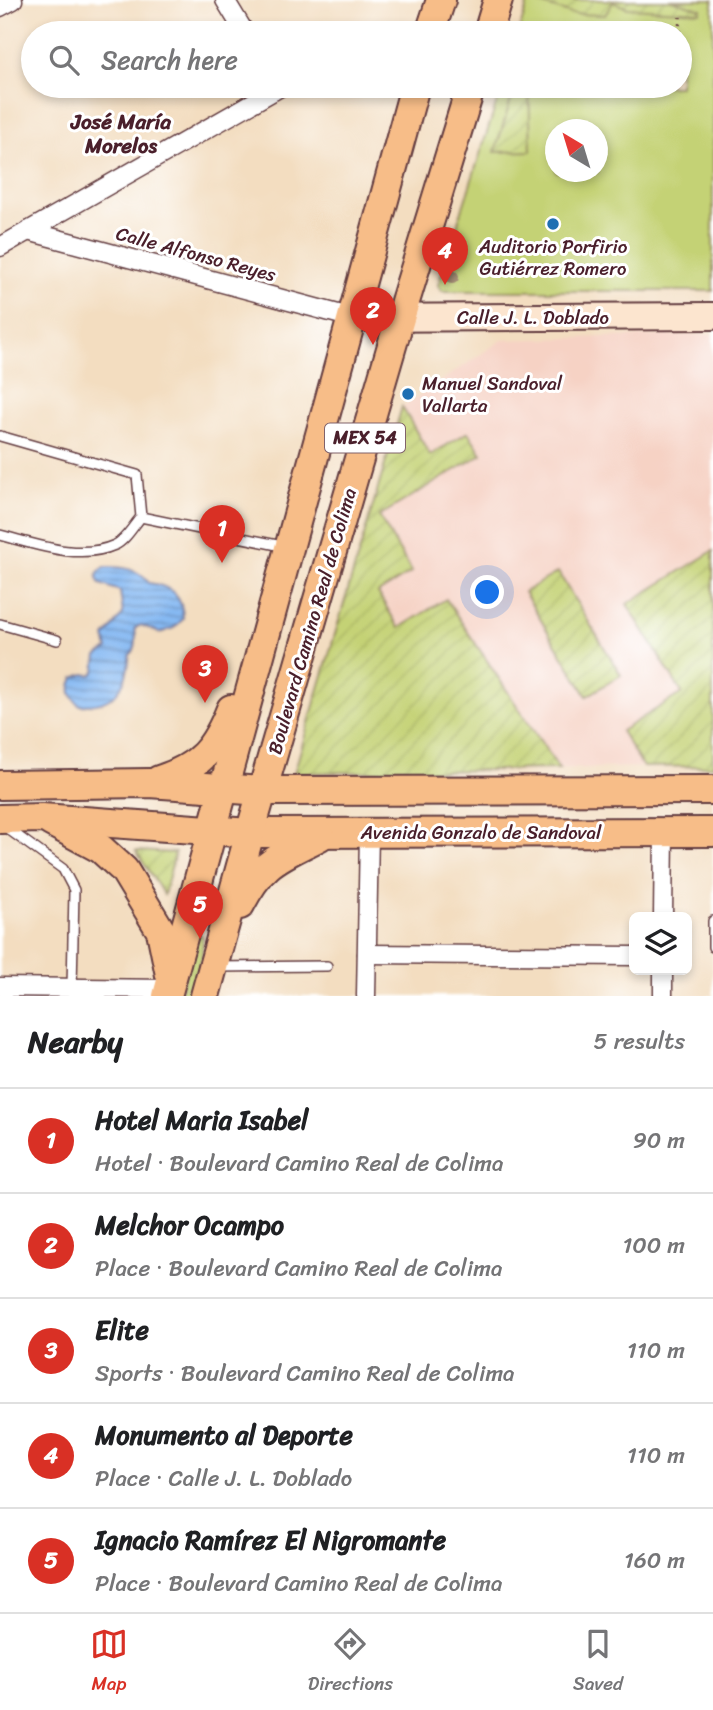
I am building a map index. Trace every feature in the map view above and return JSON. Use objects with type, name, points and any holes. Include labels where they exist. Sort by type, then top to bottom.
[{"type":"main road","points":[[434,21],[441,0]]},
{"type":"main road","points":[[492,21],[498,0]]},
{"type":"main road","name":"Boulevard Camino Real de Colima","points":[[169,988],[412,98]]},
{"type":"main road","name":"Boulevard Camino Real de Colima","points":[[205,996],[400,318],[455,159],[468,98]]},
{"type":"main road","points":[[149,783],[180,774],[202,757],[220,737],[267,630]]},
{"type":"main road","points":[[0,785],[149,783],[262,791],[713,790]]},
{"type":"main road","points":[[625,790],[625,832]]},
{"type":"main road","points":[[42,818],[102,849],[124,870],[162,930],[169,988]]},
{"type":"main road","name":"Avenida Gonzalo de Sandoval","points":[[0,821],[42,818],[250,833],[713,832]]},
{"type":"main road","points":[[215,963],[252,881],[276,858],[326,832]]},
{"type":"street","points":[[0,7],[13,0]]},
{"type":"street","points":[[225,0],[238,21]]},
{"type":"street","points":[[0,247],[257,98]]},
{"type":"street","name":"Calle Alfonso Reyes","points":[[28,231],[353,318]]},
{"type":"street","name":"Calle J. L. Doblado","points":[[353,318],[713,316]]},
{"type":"street","points":[[366,996],[369,832]]},
{"type":"street","points":[[663,912],[664,832]]},
{"type":"street","points":[[367,954],[629,956]]},
{"type":"street","points":[[663,975],[663,996]]},
{"type":"street","points":[[0,987],[169,988]]},
{"type":"lane","points":[[0,436],[136,475],[141,517],[117,545],[96,550],[65,551],[0,534]]},
{"type":"lane","points":[[141,517],[288,548]]},
{"type":"lane","points":[[0,624],[57,640]]},
{"type":"lane","points":[[0,821],[63,869],[74,890],[72,988]]},
{"type":"lane","points":[[713,921],[713,947]]},
{"type":"lane","points":[[215,963],[327,966]]},
{"type":"shaded area","points":[[713,334],[713,766],[294,773],[402,407],[502,340]]},
{"type":"green space","points":[[529,0],[713,0],[713,291],[442,291],[438,285],[498,98],[692,98],[692,21],[522,21]]},
{"type":"green space","points":[[671,0],[701,9],[700,12],[628,8],[613,2],[605,15],[572,14],[534,2]]},
{"type":"green space","points":[[511,98],[529,98],[531,151],[495,152]]},
{"type":"green space","points":[[402,407],[430,455],[468,432],[482,454],[379,516],[412,572],[378,593],[399,628],[446,599],[559,769],[294,773]]},
{"type":"green space","points":[[713,551],[713,766],[643,767],[621,731],[682,693],[627,604]]},
{"type":"green space","points":[[558,572],[621,675],[587,696],[524,592]]},
{"type":"green space","points":[[136,851],[175,853],[164,895]]},
{"type":"green space","points":[[196,934],[203,936],[202,957],[191,996],[179,996]]},
{"type":"water","points":[[105,567],[130,569],[149,583],[169,590],[181,604],[183,619],[174,628],[160,633],[141,625],[135,628],[135,648],[130,656],[124,680],[115,695],[100,703],[79,705],[71,692],[74,678],[95,672],[97,656],[108,649],[105,637],[123,614],[120,591],[100,584],[97,578],[98,572]]},
{"type":"place","name":"Auditorio Porfirio Gutiérrez Romero","points":[[553,224]]},
{"type":"place","name":"Monumento al Deporte","points":[[445,285]]},
{"type":"place","name":"Melchor Ocampo","points":[[373,345]]},
{"type":"place","name":"Manuel Sandoval Vallarta","points":[[408,394]]},
{"type":"place","name":"Hotel Maria Isabel","points":[[222,563]]},
{"type":"place","name":"Elite","points":[[205,703]]},
{"type":"place","name":"Ignacio Ramírez El Nigromante","points":[[200,939]]},
{"type":"district","name":"José María Morelos","points":[[121,134]]}]
